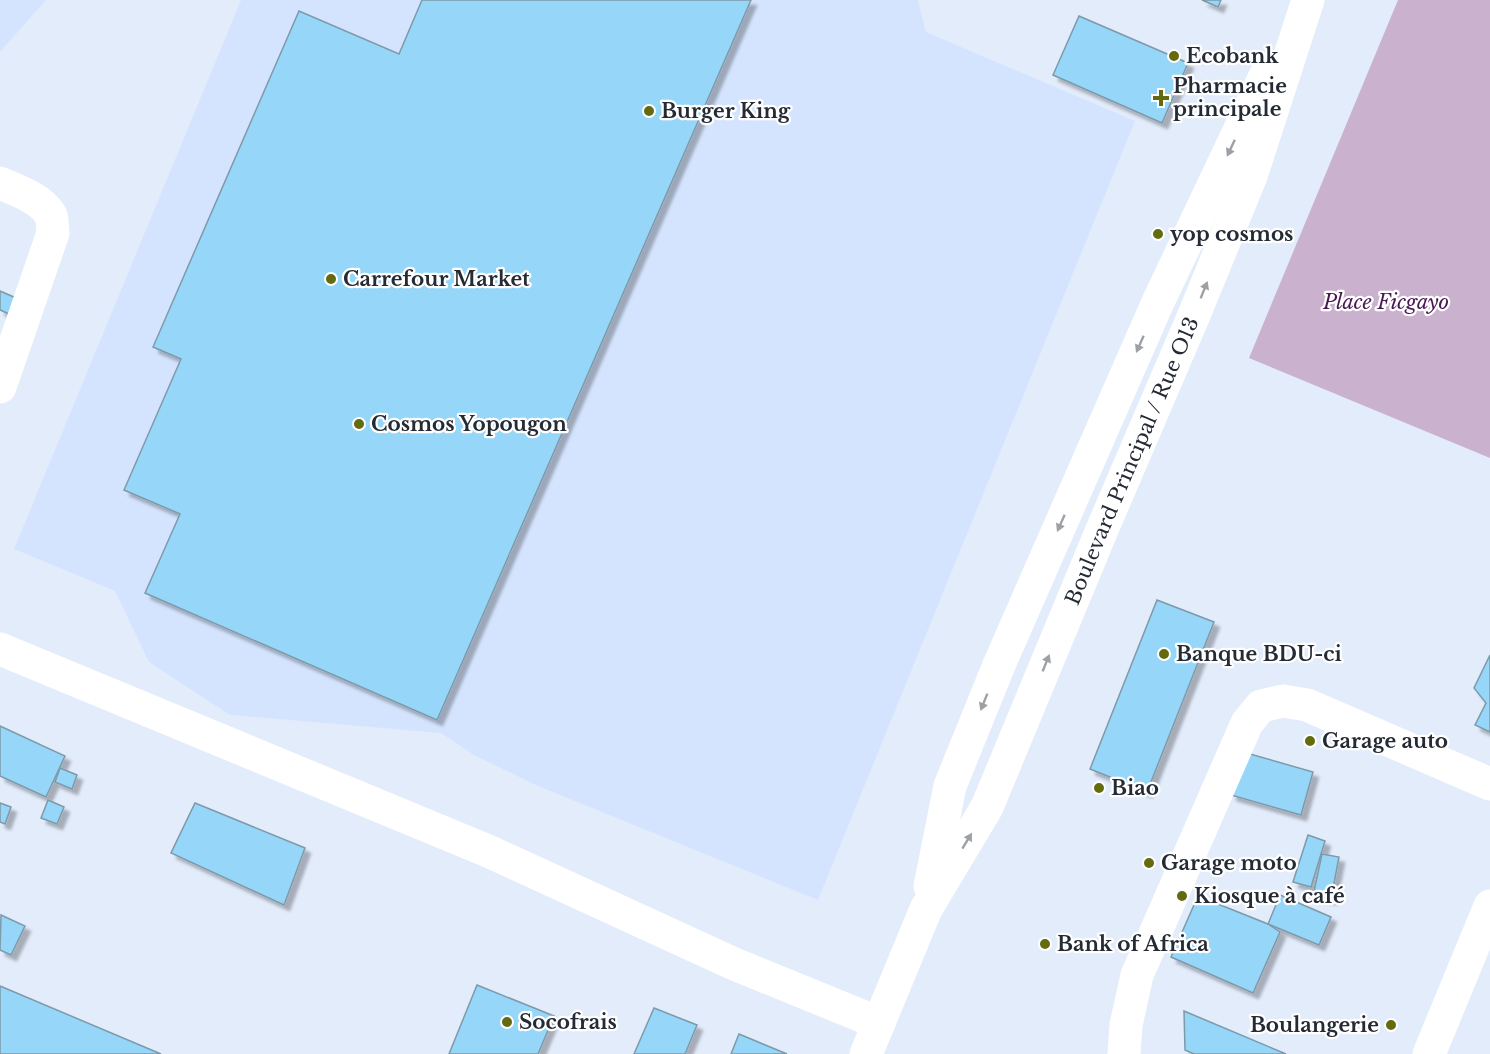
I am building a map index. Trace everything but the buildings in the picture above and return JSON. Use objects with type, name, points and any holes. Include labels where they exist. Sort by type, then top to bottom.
[{"type":"main road","name":"Boulevard Principal / Rue O13","points":[[926,909],[950,786],[999,665],[1163,291],[1300,0]]},
{"type":"main road","name":"Boulevard Principal / Rue O13","points":[[866,1054],[926,909],[992,796],[1194,315],[1251,176],[1308,0]]},
{"type":"main road","points":[[0,183],[20,191],[42,205],[51,215],[53,233],[0,387]]},
{"type":"main road","points":[[0,650],[488,851],[732,963],[879,1023]]},
{"type":"main road","points":[[1124,1054],[1126,1025],[1137,975],[1247,723],[1261,706],[1283,700],[1307,705],[1490,784]]},
{"type":"main road","points":[[1429,1054],[1490,906]]},
{"type":"shaded area","points":[[0,0],[46,0],[0,52]]},
{"type":"shaded area","points":[[241,0],[918,0],[926,32],[1135,121],[818,900],[538,786],[474,755],[441,733],[230,715],[149,662],[115,591],[14,549]]},
{"type":"green space","name":"Place Ficgayo","points":[[1398,0],[1490,0],[1490,458],[1249,358]]},
{"type":"place","name":"Ecobank","points":[[1174,56]]},
{"type":"place","name":"Pharmacie principale","points":[[1161,98]]},
{"type":"place","name":"Burger King","points":[[649,111]]},
{"type":"place","name":"yop cosmos","points":[[1158,234]]},
{"type":"place","name":"Carrefour Market","points":[[331,279]]},
{"type":"place","name":"Cosmos Yopougon","points":[[359,424]]},
{"type":"place","name":"Banque BDU-ci","points":[[1164,654]]},
{"type":"place","name":"Garage auto","points":[[1310,741]]},
{"type":"place","name":"Biao","points":[[1099,788]]},
{"type":"place","name":"Garage moto","points":[[1149,863]]},
{"type":"place","name":"Kiosque à café","points":[[1182,896]]},
{"type":"place","name":"Bank of Africa","points":[[1045,944]]},
{"type":"place","name":"Socofrais","points":[[507,1022]]},
{"type":"place","name":"Boulangerie","points":[[1391,1025]]}]
